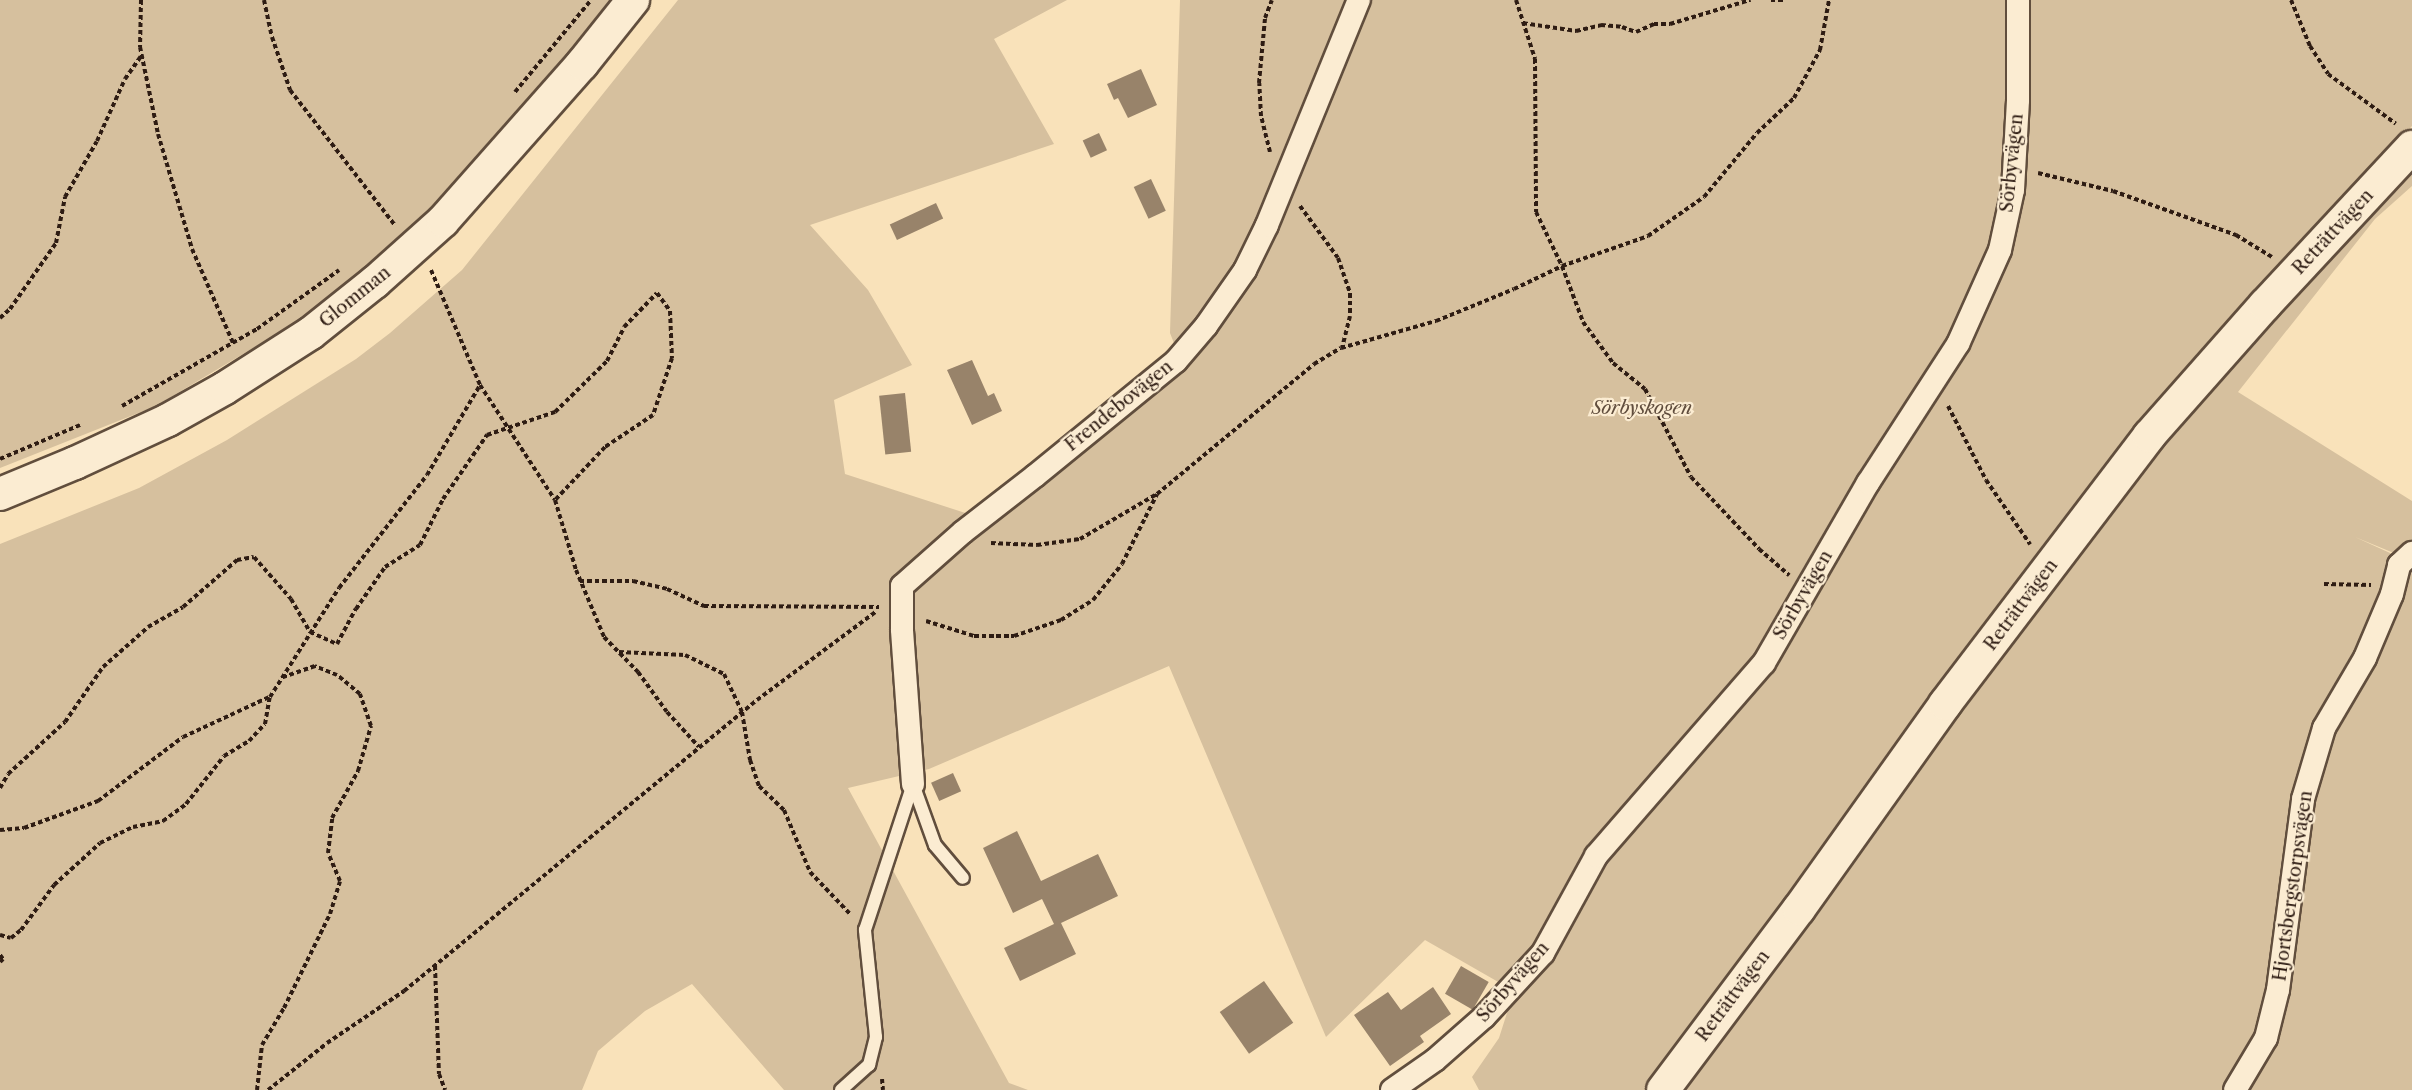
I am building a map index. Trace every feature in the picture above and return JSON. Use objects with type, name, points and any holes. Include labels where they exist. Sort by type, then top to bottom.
[{"type":"street","name":"Glomman","points":[[0,494],[75,463],[168,420],[225,388],[310,333],[375,282],[443,221],[517,139],[633,0]]},
{"type":"street","name":"Frendebovägen","points":[[913,784],[902,586],[934,556],[1176,360],[1206,326],[1245,270],[1267,225],[1359,0]]},
{"type":"street","name":"Sörbyvägen","points":[[1392,1090],[1435,1060],[1484,1017],[1543,954],[1596,856],[1764,663],[1868,483],[1958,344],[2000,250],[2013,190],[2018,0]]},
{"type":"street","name":"Reträttvägen","points":[[1663,1090],[1799,909],[1945,704],[2149,436],[2296,272],[2407,138]]},
{"type":"street","name":"Hjortsbergstorpsvägen","points":[[2235,1090],[2266,1038],[2278,990],[2303,799],[2324,728],[2365,658],[2392,594],[2399,565],[2412,553]]},
{"type":"lane","points":[[913,784],[935,845],[963,878]]},
{"type":"lane","points":[[841,1090],[869,1065],[876,1037],[865,930],[913,784]]},
{"type":"path","points":[[141,0],[142,56],[158,134],[192,249],[233,343]]},
{"type":"path","points":[[264,0],[272,37],[290,90],[394,224]]},
{"type":"path","points":[[510,97],[591,0]]},
{"type":"path","points":[[1516,0],[1535,58],[1536,212],[1562,266],[1583,322],[1613,363],[1645,389],[1690,477],[1759,549],[1806,590]]},
{"type":"path","points":[[1523,23],[1576,31],[1601,25],[1636,32],[1654,24],[1670,24],[1750,0]]},
{"type":"path","points":[[1771,0],[1784,0]]},
{"type":"path","points":[[985,543],[1037,546],[1080,539],[1157,494],[1314,364],[1341,348],[1436,321],[1514,290],[1562,266],[1648,236],[1704,197],[1757,133],[1794,98],[1820,50],[1829,0]]},
{"type":"path","points":[[2291,0],[2301,28],[2328,74],[2407,138]]},
{"type":"path","points":[[0,318],[10,309],[56,243],[65,197],[98,141],[125,79],[142,56]]},
{"type":"path","points":[[2014,168],[2113,191],[2236,235],[2296,272]]},
{"type":"path","points":[[386,231],[401,217]]},
{"type":"path","points":[[420,243],[480,385],[555,500],[580,580],[604,637],[638,672],[667,712],[699,747]]},
{"type":"path","points":[[119,408],[233,343],[346,265]]},
{"type":"path","points":[[0,788],[8,774],[65,722],[103,667],[148,627],[183,607],[237,560],[254,557],[291,599],[310,632],[337,644],[356,609],[385,567],[420,544],[443,499],[487,435],[555,412],[607,361],[624,327],[657,292],[670,311],[672,358],[653,415],[605,447],[555,500]]},
{"type":"path","points":[[1934,381],[1986,480],[2048,569]]},
{"type":"path","points":[[0,935],[10,938],[21,930],[54,885],[100,843],[133,827],[163,821],[186,804],[224,756],[249,741],[264,724],[270,697],[310,632],[339,588],[427,475],[480,385]]},
{"type":"path","points":[[0,459],[86,423]]},
{"type":"path","points":[[902,613],[974,636],[1014,636],[1061,620],[1093,600],[1122,564],[1157,494]]},
{"type":"path","points":[[268,1090],[327,1042],[404,991],[742,712],[883,607],[704,606],[667,589],[633,581],[580,580]]},
{"type":"path","points":[[619,651],[686,655],[724,674],[742,712],[750,760],[759,786],[784,810],[810,872],[865,930]]},
{"type":"path","points":[[257,1090],[262,1045],[284,1008],[330,914],[340,881],[328,853],[332,818],[358,771],[371,726],[360,694],[337,675],[315,666],[282,677]]},
{"type":"path","points":[[0,830],[24,828],[98,801],[183,737],[270,697]]},
{"type":"path","points":[[0,955],[3,959],[0,962]]},
{"type":"path","points":[[435,965],[439,1074],[445,1090]]},
{"type":"green space","points":[[0,0],[616,0],[575,53],[406,235],[305,317],[156,406],[0,468]]},
{"type":"green space","name":"Sörbyskogen","points":[[678,0],[1067,0],[994,39],[1054,144],[810,225],[868,290],[912,365],[834,400],[845,474],[987,520],[1181,361],[1170,333],[1180,0],[2412,0],[2412,126],[2263,288],[1656,1090],[1479,1090],[1472,1077],[1499,1038],[1514,991],[1425,940],[1326,1037],[1169,666],[929,769],[848,788],[1009,1083],[1028,1090],[784,1090],[692,984],[645,1011],[598,1051],[582,1090],[0,1090],[0,544],[139,488],[227,440],[356,359],[390,333],[462,270]]},
{"type":"green space","points":[[2412,157],[2412,186],[2375,219],[2238,392],[2412,501],[2412,546],[2401,556],[2355,537],[2412,563],[2412,1090],[1672,1090],[2117,489]]},
{"type":"building","points":[[1141,69],[1157,105],[1128,118],[1118,98],[1114,100],[1107,84]]},
{"type":"building","points":[[1099,133],[1107,150],[1091,158],[1083,141]]},
{"type":"building","points":[[1151,179],[1166,211],[1149,219],[1134,187]]},
{"type":"building","points":[[936,203],[943,218],[897,240],[890,225]]},
{"type":"building","points":[[972,360],[988,396],[994,393],[1002,411],[972,425],[947,370]]},
{"type":"building","points":[[905,393],[911,452],[885,454],[879,396]]},
{"type":"building","points":[[953,773],[961,791],[939,801],[931,783]]},
{"type":"building","points":[[1017,831],[1041,881],[1098,854],[1118,896],[1061,923],[1076,954],[1020,981],[1004,948],[1054,924],[1042,899],[1013,913],[983,848]]},
{"type":"building","points":[[1461,966],[1489,982],[1473,1010],[1445,994]]},
{"type":"building","points":[[1264,981],[1293,1023],[1249,1054],[1220,1012]]},
{"type":"building","points":[[1433,987],[1451,1014],[1420,1036],[1424,1042],[1390,1066],[1354,1015],[1388,992],[1401,1010]]}]
